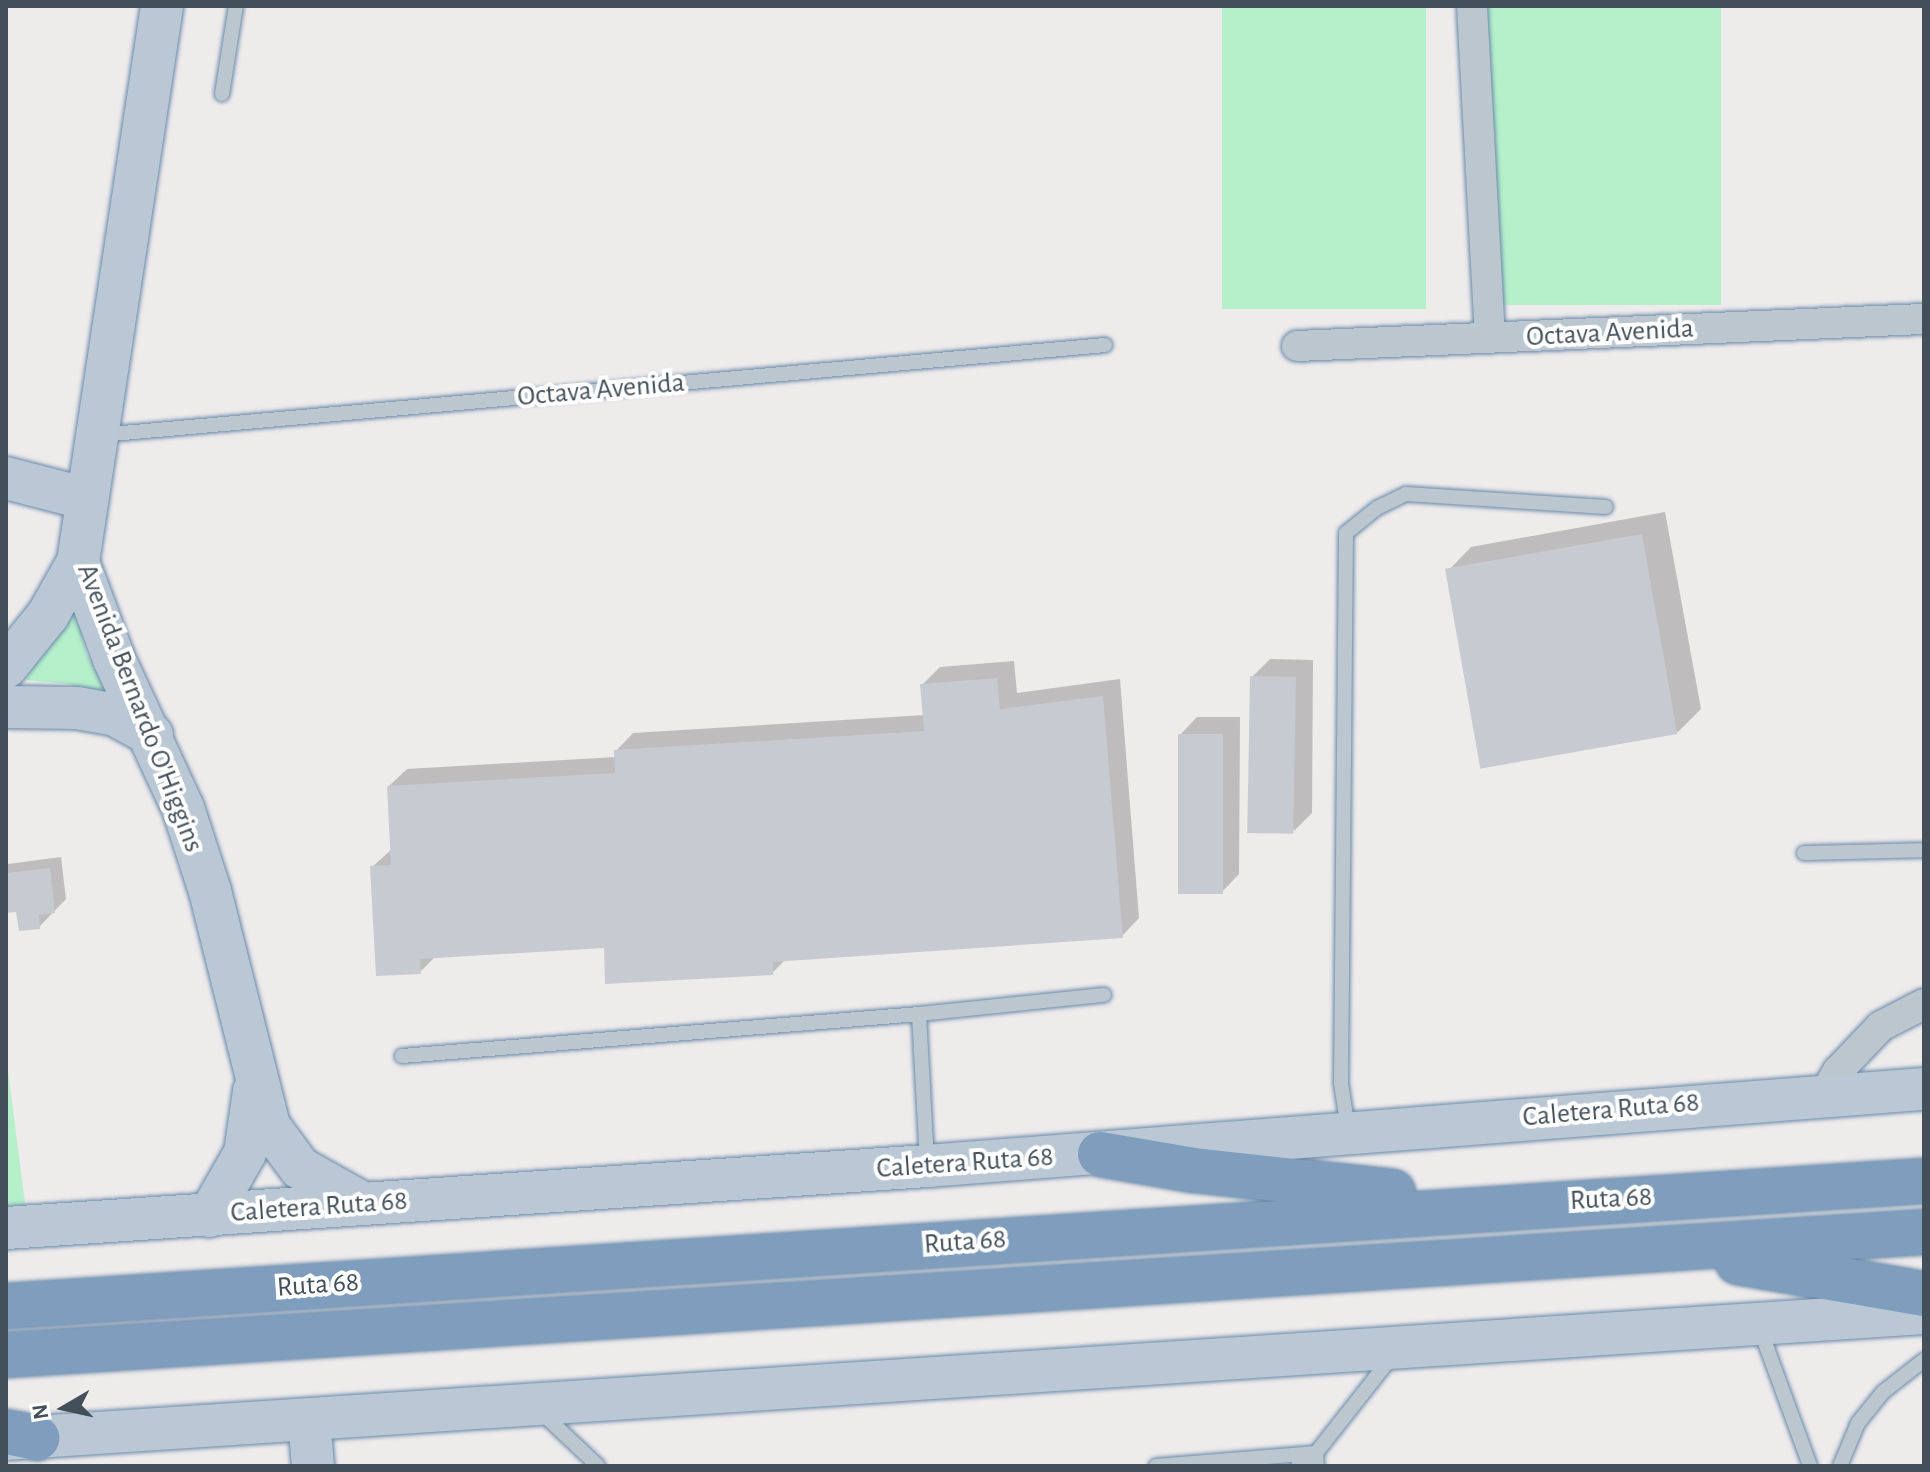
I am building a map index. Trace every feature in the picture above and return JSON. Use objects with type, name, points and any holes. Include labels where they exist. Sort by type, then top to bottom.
[{"type":"highway","points":[[1100,1154],[1288,1182],[1547,1203]]},
{"type":"highway","name":"Ruta 68","points":[[6,1306],[1547,1203],[1924,1181]]},
{"type":"highway","name":"Ruta 68","points":[[6,1355],[1924,1232]]},
{"type":"highway","points":[[1632,1250],[1762,1265],[1924,1294]]},
{"type":"main road","name":"Avenida Bernardo O'Higgins","points":[[162,6],[78,562],[114,659],[152,735],[210,891],[253,1074],[269,1126],[284,1149],[319,1182],[362,1203]]},
{"type":"main road","points":[[6,478],[87,499]]},
{"type":"main road","points":[[6,667],[48,615],[78,562]]},
{"type":"main road","points":[[6,707],[77,708],[115,715],[152,735]]},
{"type":"main road","name":"Avenida Bernardo O'Higgins","points":[[209,1216],[245,1153],[252,1127],[253,1074]]},
{"type":"main road","name":"Caletera Ruta 68","points":[[6,1228],[1100,1154],[1924,1089]]},
{"type":"main road","points":[[16,1436],[536,1407],[1924,1313]]},
{"type":"main road","points":[[309,1420],[313,1466]]},
{"type":"street","points":[[1472,6],[1490,338]]},
{"type":"street","name":"Octava Avenida","points":[[1297,346],[1924,319]]},
{"type":"street","points":[[1824,1095],[1838,1071],[1881,1026],[1924,1004]]},
{"type":"lane","points":[[222,94],[236,6]]},
{"type":"lane","name":"Octava Avenida","points":[[96,435],[1105,345]]},
{"type":"lane","points":[[1349,1133],[1341,1083],[1346,533],[1377,508],[1406,494],[1606,507]]},
{"type":"lane","points":[[1804,853],[1924,850]]},
{"type":"lane","points":[[402,1056],[919,1014],[1104,995]]},
{"type":"lane","points":[[919,1014],[927,1166]]},
{"type":"lane","points":[[1759,1325],[1810,1466]]},
{"type":"lane","points":[[1298,1466],[1316,1460],[1398,1348]]},
{"type":"lane","points":[[1840,1466],[1858,1423],[1883,1392],[1924,1360]]},
{"type":"lane","points":[[536,1407],[598,1466]]},
{"type":"lane","points":[[1156,1466],[1316,1460]]},
{"type":"green space","points":[[1222,6],[1426,6],[1426,309],[1222,309]]},
{"type":"green space","points":[[1487,6],[1721,6],[1721,305],[1487,305]]},
{"type":"green space","points":[[75,608],[87,655],[110,697],[69,684],[25,680]]},
{"type":"green space","points":[[6,1055],[26,1211],[6,1212]]},
{"type":"building","points":[[1642,534],[1677,734],[1480,769],[1445,569]]},
{"type":"building","points":[[1250,676],[1296,677],[1293,834],[1247,833]]},
{"type":"building","points":[[997,678],[1000,709],[1103,696],[1123,938],[773,962],[773,975],[605,984],[604,948],[420,959],[421,974],[376,976],[370,866],[391,865],[387,786],[615,773],[614,750],[924,731],[920,684]]},
{"type":"building","points":[[1178,734],[1223,734],[1223,894],[1178,894]]},
{"type":"building","points":[[50,868],[55,913],[39,915],[40,929],[19,931],[16,912],[6,913],[6,873]]}]
